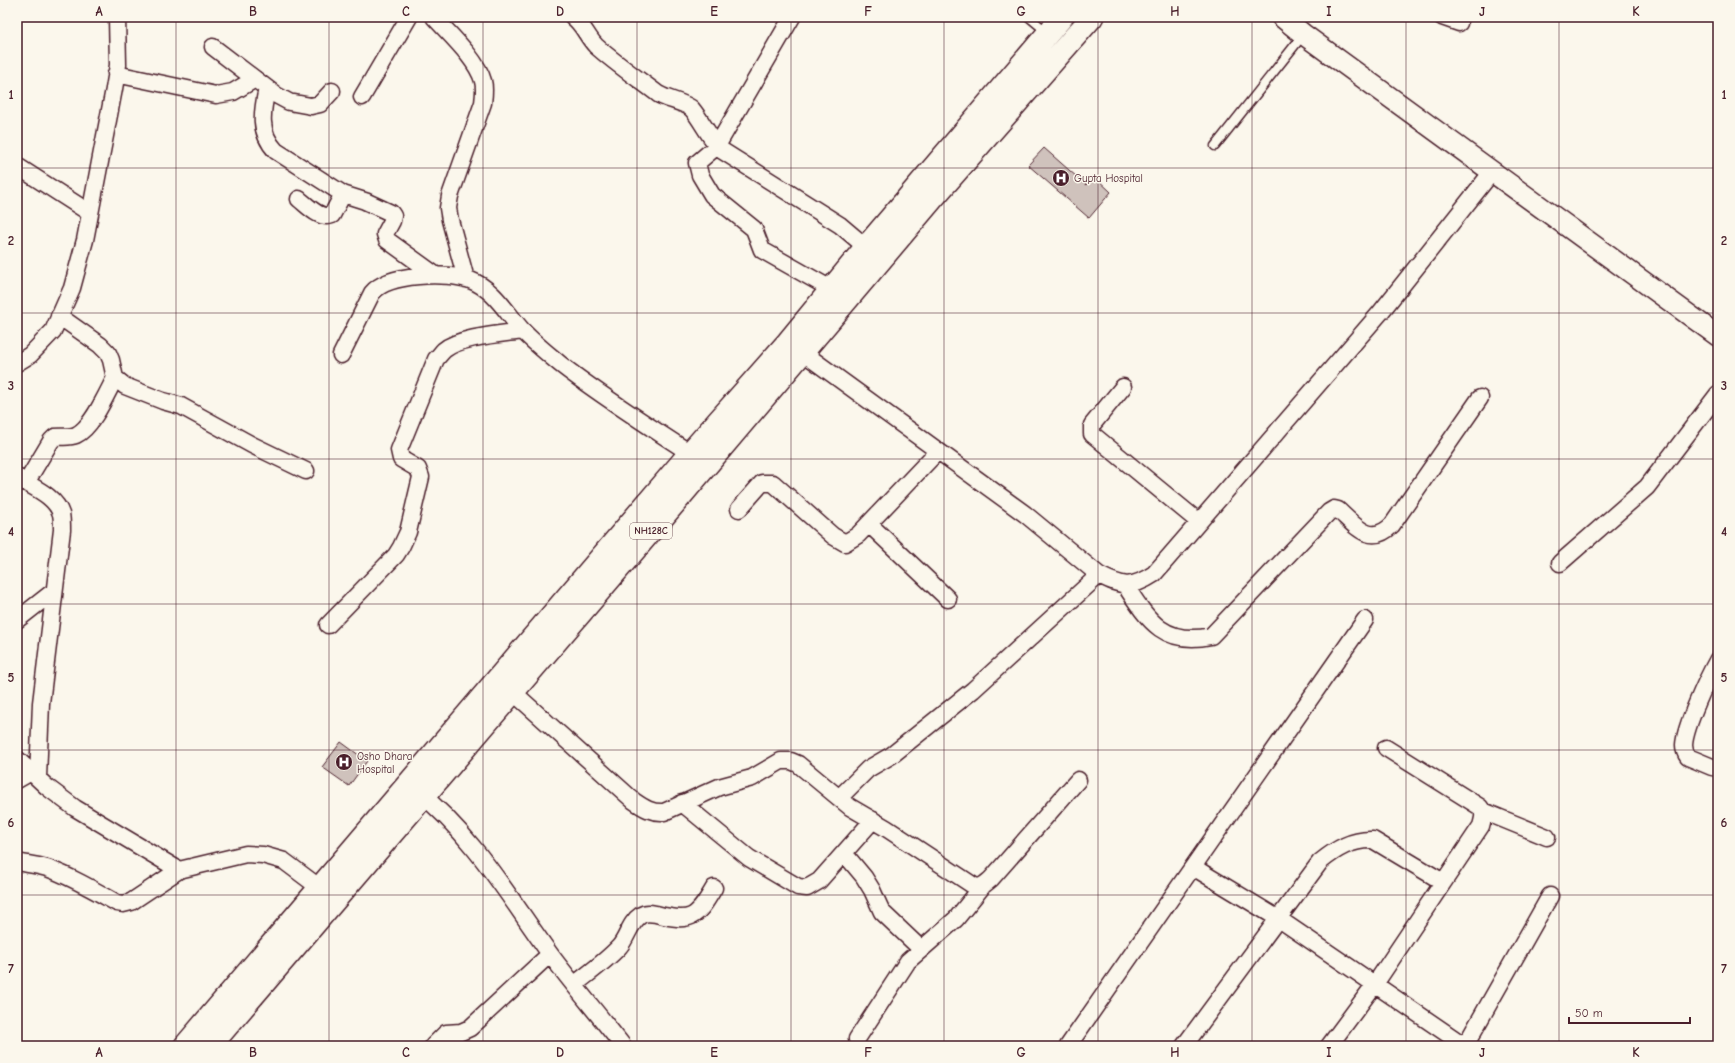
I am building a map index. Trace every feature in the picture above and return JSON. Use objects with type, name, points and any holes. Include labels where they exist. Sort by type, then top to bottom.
[{"type":"highway","name":"NH128C","points":[[210,1046],[298,941],[416,791],[690,453],[788,342],[866,247],[1062,17]]},
{"type":"highway","name":"NH128C","points":[[185,1046],[320,888],[513,692],[934,197],[1092,17]]},
{"type":"street","points":[[17,363],[30,356],[53,331],[72,288],[85,240],[118,65],[117,17]]},
{"type":"street","points":[[362,97],[409,17]]},
{"type":"street","points":[[434,17],[476,67],[483,80],[483,102],[450,196],[448,208],[466,279]]},
{"type":"street","points":[[573,17],[580,23],[588,37],[598,47],[658,94],[667,100],[691,108],[721,150],[840,225],[866,247]]},
{"type":"street","points":[[792,17],[717,146],[696,163],[700,176],[712,195],[754,229],[762,250],[831,289]]},
{"type":"street","points":[[1282,17],[1303,34],[1718,336]]},
{"type":"street","points":[[1442,17],[1459,23]]},
{"type":"street","points":[[213,47],[261,84],[288,102],[311,106],[320,104],[332,92]]},
{"type":"street","points":[[116,74],[216,95],[261,84]]},
{"type":"street","points":[[261,84],[262,124],[270,144],[276,151],[343,194],[365,201],[391,213],[393,216],[392,221],[385,234],[387,240],[434,274]]},
{"type":"street","points":[[17,166],[90,213]]},
{"type":"street","points":[[802,352],[937,452],[1025,514],[1099,575],[1124,585],[1134,585],[1154,574],[1200,522],[1380,313],[1492,172]]},
{"type":"street","points":[[299,198],[318,214],[329,216],[332,215],[343,194]]},
{"type":"street","points":[[341,355],[372,293],[376,288],[396,280],[434,274],[459,277],[482,286],[494,296],[522,331],[585,383],[690,453]]},
{"type":"street","points":[[59,316],[100,345],[108,353],[115,378],[119,382],[133,390],[181,406],[252,445],[306,471]]},
{"type":"street","points":[[328,625],[396,555],[406,539],[421,477],[418,469],[401,459],[398,450],[436,359],[444,350],[465,340],[522,331]]},
{"type":"street","points":[[34,775],[41,703],[62,530],[61,514],[56,504],[43,493],[21,480],[55,437],[69,437],[77,434],[90,422],[115,378]]},
{"type":"street","points":[[1123,387],[1092,425],[1092,434],[1200,522]]},
{"type":"street","points":[[1560,563],[1647,487],[1718,394]]},
{"type":"street","points":[[1124,585],[1146,617],[1160,629],[1171,635],[1185,638],[1198,639],[1211,636],[1329,512],[1334,509],[1338,510],[1368,534],[1376,535],[1385,532],[1392,525],[1480,398]]},
{"type":"street","points":[[739,509],[762,484],[774,483],[841,542],[845,543],[850,541],[869,524],[937,452]]},
{"type":"street","points":[[869,524],[948,599]]},
{"type":"street","points":[[839,798],[868,769],[892,755],[973,690],[1099,575]]},
{"type":"street","points":[[17,620],[54,591]]},
{"type":"street","points":[[1068,1046],[1365,620]]},
{"type":"street","points":[[1718,658],[1700,698],[1686,736],[1684,747],[1688,757],[1718,768]]},
{"type":"street","points":[[513,692],[639,804],[656,812],[664,812],[719,787],[752,778],[785,760],[798,764],[850,807],[873,820],[974,886],[982,887]]},
{"type":"street","points":[[1386,748],[1480,807],[1483,811],[1547,837]]},
{"type":"street","points":[[17,759],[34,775],[75,808],[179,870]]},
{"type":"street","points":[[17,780],[34,775]]},
{"type":"street","points":[[857,1039],[908,961],[956,919],[982,887],[991,879],[1078,780]]},
{"type":"street","points":[[416,791],[452,824],[497,877],[550,954],[623,1046]]},
{"type":"street","points":[[682,804],[749,858],[798,887],[807,888],[819,881],[873,820]]},
{"type":"street","points":[[1329,1046],[1376,984],[1481,826],[1483,811]]},
{"type":"street","points":[[1184,1046],[1320,862],[1334,851],[1362,840],[1373,840],[1443,882]]},
{"type":"street","points":[[844,853],[864,877],[882,912],[921,949]]},
{"type":"street","points":[[17,862],[46,868],[123,904],[131,902],[179,870],[236,856],[255,854],[273,857],[284,861],[320,888]]},
{"type":"street","points":[[1193,867],[1279,919],[1465,1046],[1550,896]]},
{"type":"street","points":[[574,985],[619,947],[633,923],[642,914],[648,913],[672,918],[694,916],[703,908],[714,888]]},
{"type":"street","points":[[433,1046],[446,1033],[461,1032],[470,1028],[550,954]]},
{"type":"lane","points":[[1029,17],[1048,34]]},
{"type":"lane","points":[[1216,146],[1303,34]]},
{"type":"building","points":[[1044,148],[1086,185],[1094,176],[1111,192],[1089,218],[1028,165]]},
{"type":"building","points":[[341,742],[367,761],[349,786],[322,767]]},
{"type":"place","name":"Gupta Hospital","points":[[1061,178]]},
{"type":"place","name":"Osho Dhara Hospital","points":[[344,762]]}]
